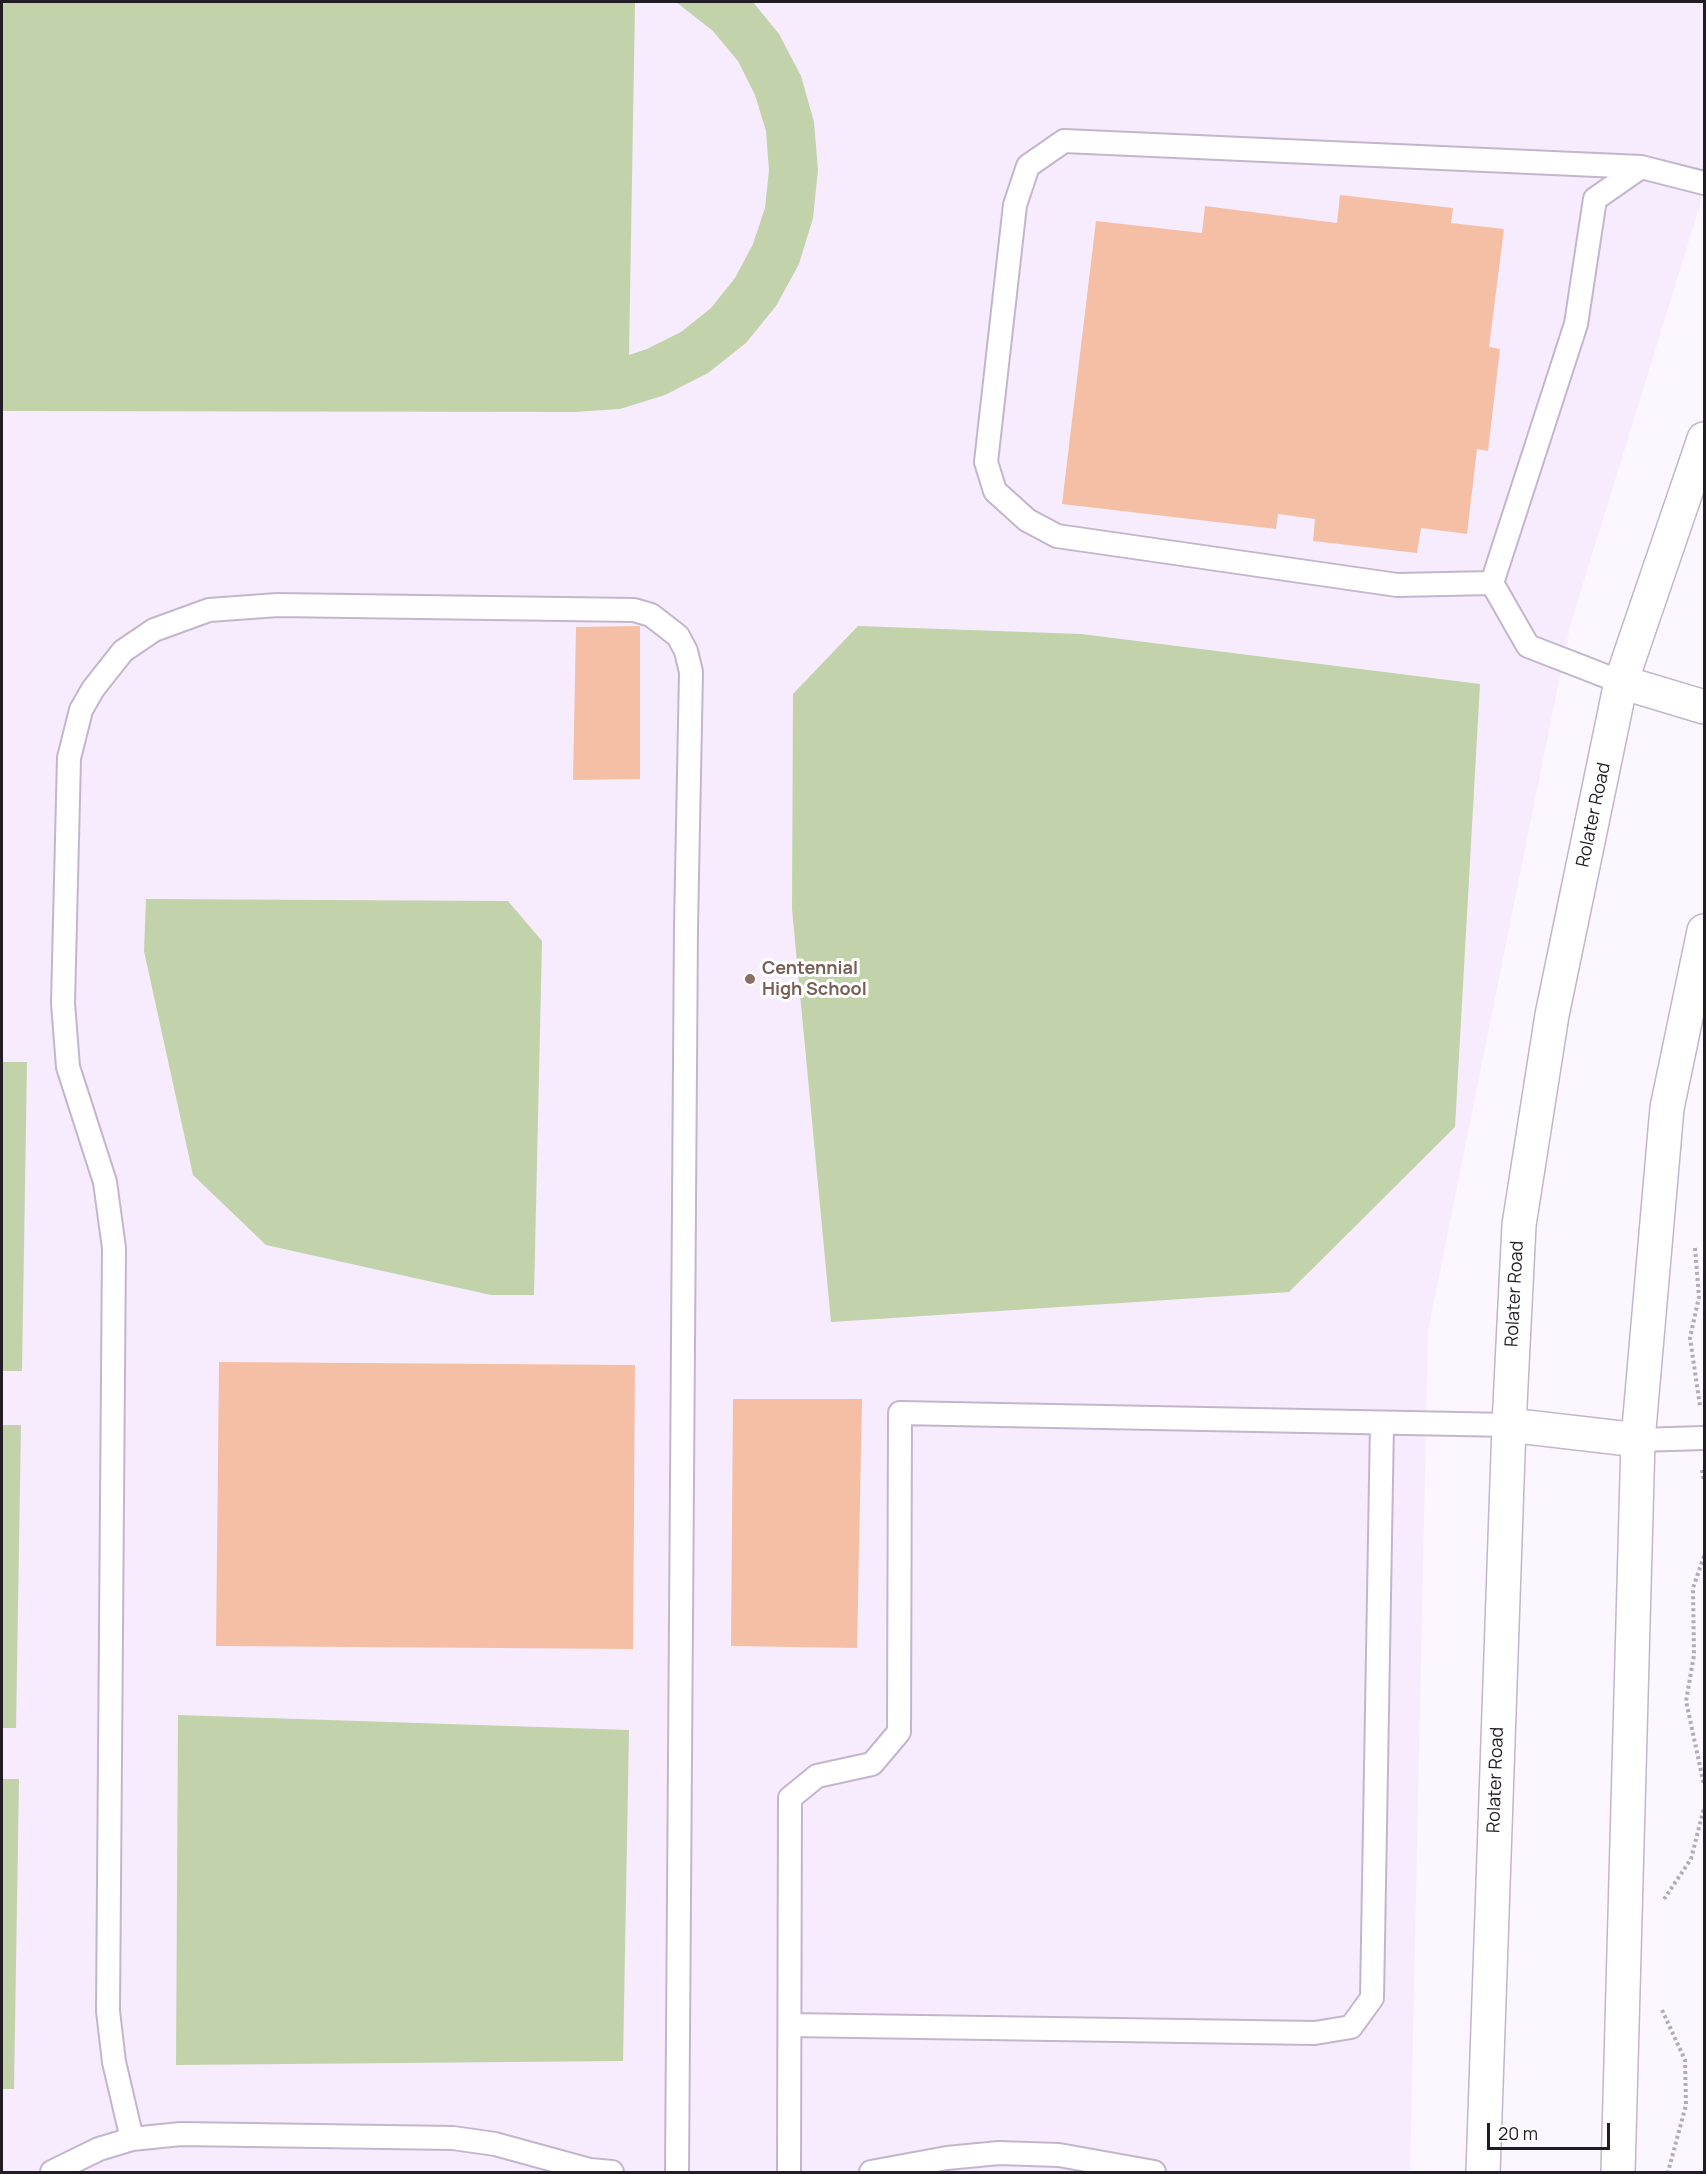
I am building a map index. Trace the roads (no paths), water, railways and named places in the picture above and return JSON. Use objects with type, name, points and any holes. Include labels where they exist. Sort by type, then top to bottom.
[{"type":"main road","name":"Rolater Road","points":[[1483,2172],[1509,1425],[1519,1225],[1552,1015],[1621,682],[1704,439]]},
{"type":"main road","points":[[1621,682],[1704,707]]},
{"type":"main road","points":[[1618,2172],[1638,1440],[1667,1108],[1704,931]]},
{"type":"main road","points":[[1509,1425],[1638,1440]]},
{"type":"lane","points":[[1492,584],[1397,585],[1058,536],[1019,513],[995,491],[986,462],[1015,206],[1028,166],[1064,141],[1641,167],[1704,183]]},
{"type":"lane","points":[[1621,682],[1528,646],[1492,584],[1576,324],[1595,200],[1641,167]]},
{"type":"lane","points":[[132,2139],[112,2052],[108,2011],[114,1248],[105,1182],[68,1067],[63,1004],[69,758],[81,710],[93,689],[123,651],[154,630],[209,610],[278,605],[634,610],[651,615],[678,636],[686,651],[691,672],[686,927],[677,2172]]},
{"type":"lane","points":[[789,2172],[790,1798],[817,1776],[872,1764],[899,1732],[900,1413],[1509,1425]]},
{"type":"lane","points":[[790,2025],[1315,2033],[1351,2027],[1372,1998],[1382,1423]]},
{"type":"lane","points":[[1638,1440],[1703,1438]]},
{"type":"lane","points":[[52,2172],[99,2149],[132,2139],[181,2134],[453,2138],[495,2144],[590,2170],[612,2172]]},
{"type":"lane","points":[[872,2172],[946,2158],[999,2153],[1059,2155],[1154,2172]]},
{"type":"place","name":"Centennial High School","points":[[750,979]]}]
